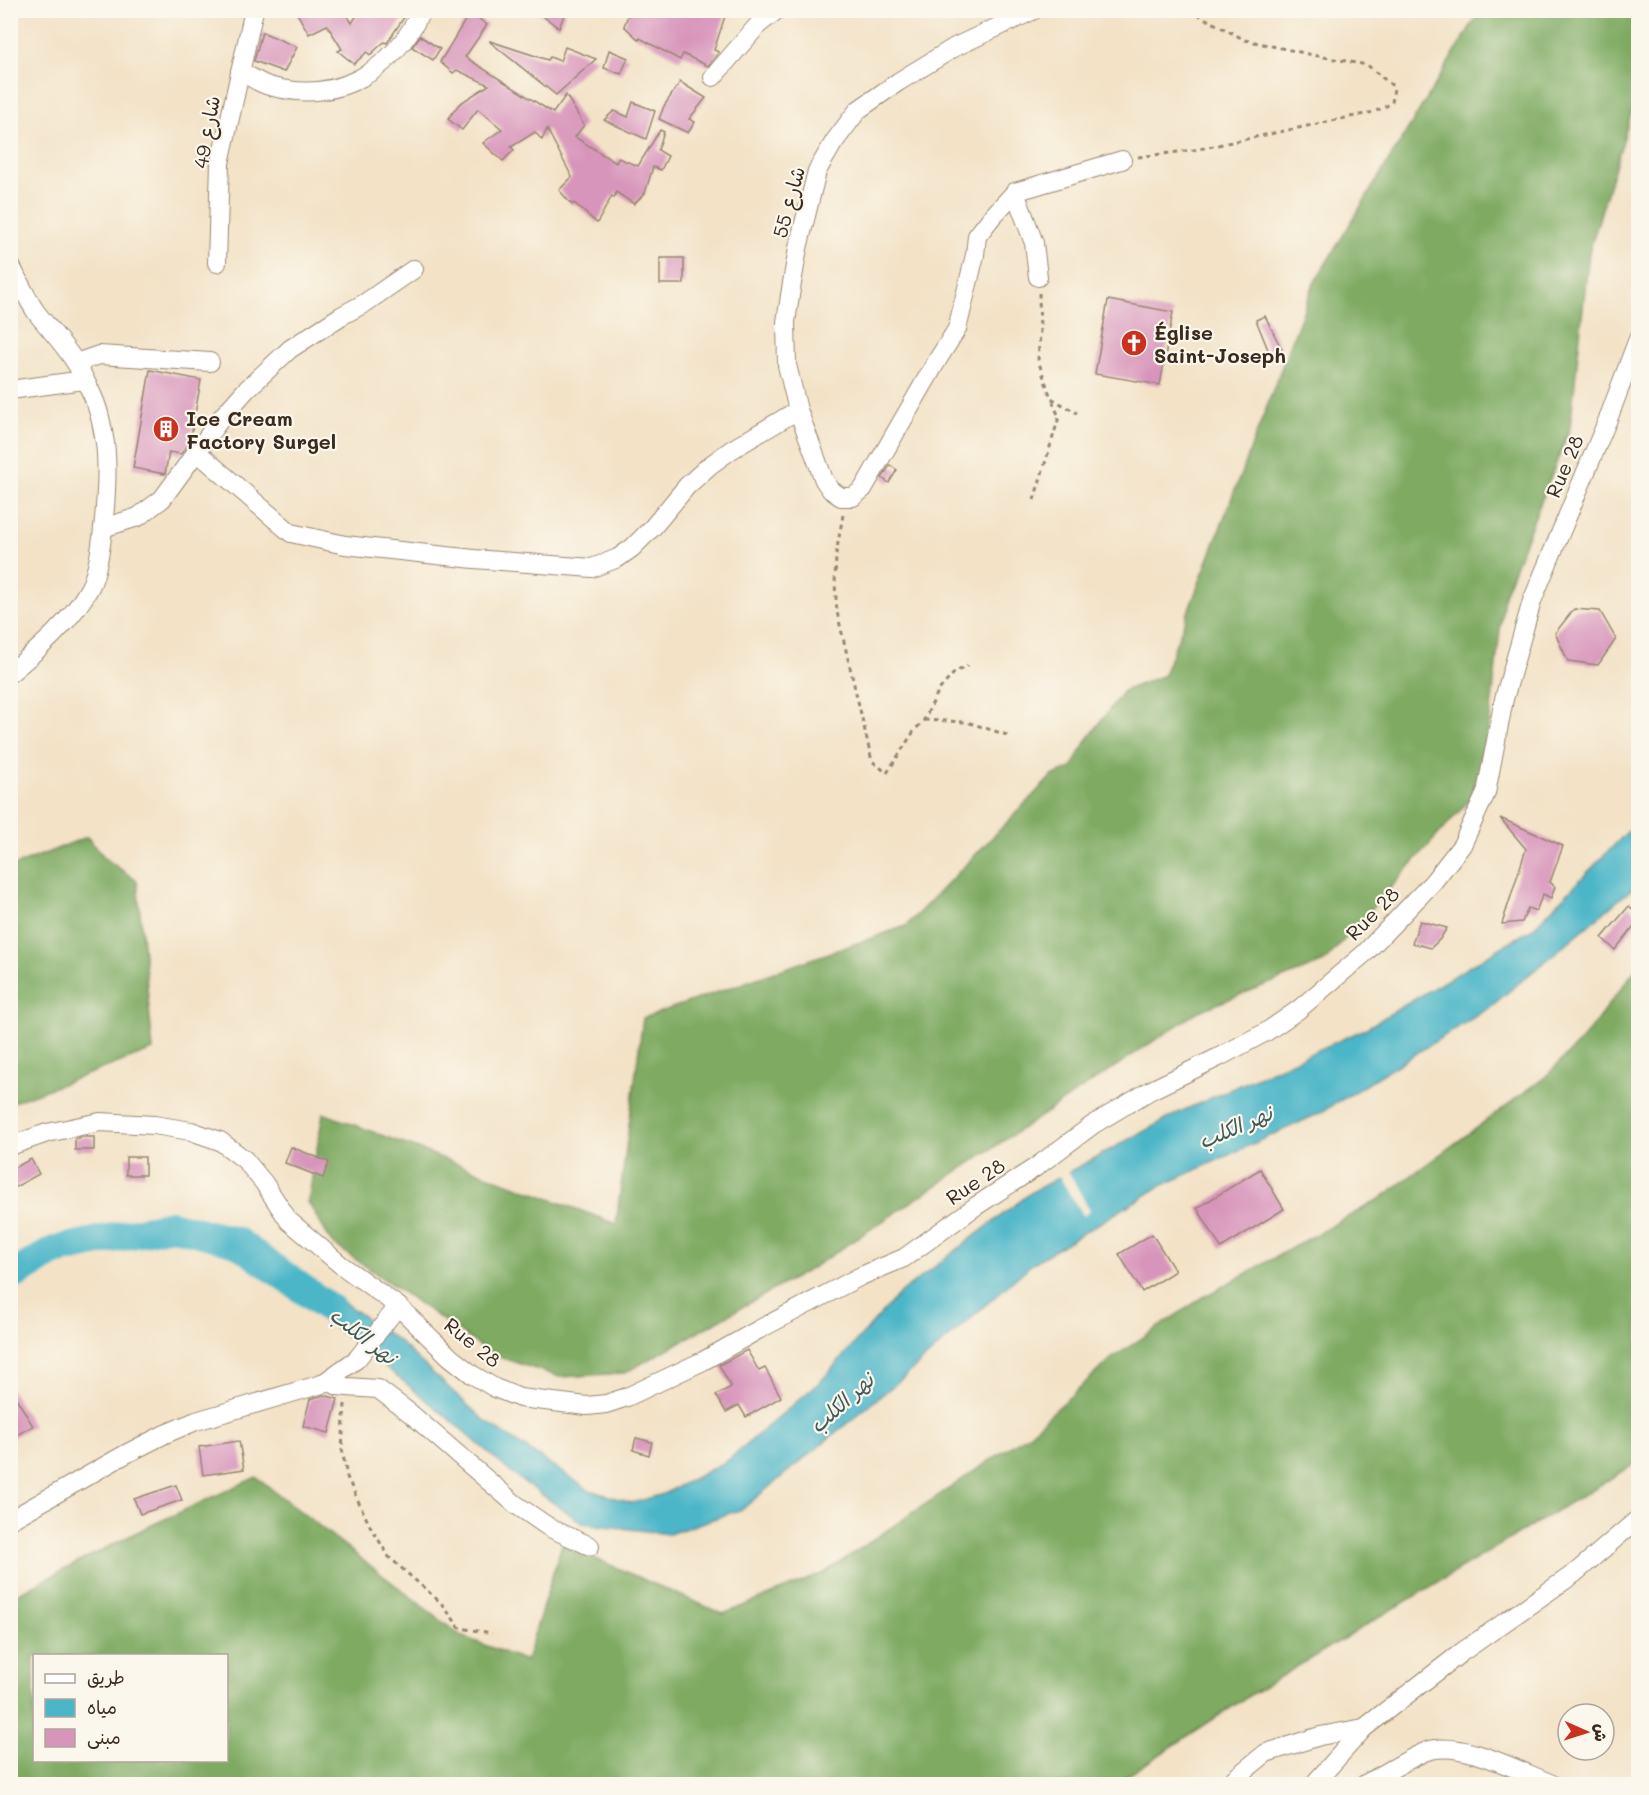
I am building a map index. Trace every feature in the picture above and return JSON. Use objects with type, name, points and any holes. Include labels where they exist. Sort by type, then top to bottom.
[{"type":"street","name":"شارع 49","points":[[216,263],[220,164],[254,10]]},
{"type":"street","points":[[240,71],[268,86],[305,93],[344,86],[359,80],[396,50],[422,10]]},
{"type":"street","points":[[713,77],[758,25],[777,10]]},
{"type":"street","name":"شارع 55","points":[[847,498],[835,494],[824,480],[798,410],[787,365],[786,322],[798,248],[817,171],[834,142],[858,110],[955,47],[1034,10]]},
{"type":"street","points":[[847,498],[853,497],[863,489],[938,359],[952,339],[957,329],[975,255],[977,236],[991,218],[1015,192],[1122,160]]},
{"type":"street","points":[[1015,192],[1034,243],[1038,277]]},
{"type":"street","points":[[10,264],[15,287],[76,363],[97,406],[105,444],[103,528],[98,562],[91,585],[79,605],[43,645],[10,673]]},
{"type":"street","points":[[103,528],[138,517],[162,499],[222,417],[246,390],[290,349],[365,303],[414,269]]},
{"type":"street","name":"Rue 28","points":[[10,1146],[47,1133],[100,1122],[154,1125],[191,1131],[219,1142],[245,1160],[264,1183],[289,1221],[341,1265],[398,1306],[450,1357],[495,1388],[520,1398],[587,1406],[606,1404],[627,1397],[703,1361],[861,1276],[904,1258],[1094,1124],[1151,1090],[1266,1032],[1298,1010],[1365,953],[1433,882],[1461,845],[1486,793],[1504,699],[1532,602],[1608,419],[1638,339]]},
{"type":"street","points":[[76,363],[99,355],[210,362]]},
{"type":"street","points":[[10,390],[84,380]]},
{"type":"street","points":[[197,452],[291,533],[345,545],[474,559],[592,568],[618,558],[632,548],[687,486],[709,466],[731,450],[798,410]]},
{"type":"street","points":[[10,1520],[165,1434],[196,1421],[328,1381],[357,1359],[398,1306]]},
{"type":"street","points":[[328,1381],[338,1386],[378,1389],[410,1413],[515,1504],[550,1528],[590,1546]]},
{"type":"street","points":[[1314,1785],[1364,1728],[1462,1652],[1575,1573],[1638,1519]]},
{"type":"street","points":[[1228,1785],[1266,1753],[1320,1736],[1364,1728]]},
{"type":"street","points":[[1365,1785],[1428,1751],[1442,1748],[1459,1749],[1486,1757],[1552,1785]]},
{"type":"path","points":[[1122,160],[1194,150],[1374,112],[1392,103],[1394,87],[1367,65],[1245,40],[1189,10]]},
{"type":"path","points":[[1034,500],[1059,417],[1038,360],[1040,334],[1038,277]]},
{"type":"path","points":[[1051,398],[1077,413]]},
{"type":"path","points":[[847,498],[836,554],[837,612],[872,761],[887,772],[924,720],[939,690],[955,672],[968,666]]},
{"type":"path","points":[[924,720],[967,722],[1010,736]]},
{"type":"path","points":[[347,1387],[342,1449],[347,1477],[369,1524],[389,1557],[441,1603],[460,1628],[492,1633]]},
{"type":"green space","points":[[1480,11],[1638,11],[1638,91],[1589,252],[1570,428],[1504,595],[1489,727],[1472,797],[1324,962],[1199,1011],[812,1268],[625,1373],[560,1377],[493,1355],[332,1243],[308,1202],[323,1113],[616,1224],[643,1018],[906,926],[1052,776],[1072,768],[1085,743],[1123,691],[1164,675],[1314,283]]},
{"type":"green space","points":[[87,837],[105,858],[137,881],[153,1050],[11,1103],[11,867]]},
{"type":"green space","points":[[1638,966],[1638,1462],[1250,1695],[1115,1784],[11,1784],[11,1597],[139,1531],[256,1477],[461,1636],[526,1661],[562,1544],[723,1614],[824,1573],[1029,1434],[1111,1359],[1202,1298],[1378,1200],[1544,1078],[1582,1040]]},
{"type":"water","points":[[1638,821],[1638,884],[1489,1008],[1320,1113],[1159,1187],[1033,1263],[910,1372],[742,1509],[669,1534],[582,1523],[514,1475],[382,1364],[294,1296],[306,1276],[397,1340],[485,1421],[589,1490],[632,1503],[664,1494],[727,1461],[822,1380],[898,1295],[1032,1192],[1180,1112],[1365,1029],[1532,929]]},
{"type":"pier","points":[[1067,1169],[1090,1211],[1083,1216],[1058,1174]]},
{"type":"building","points":[[295,10],[344,10],[352,23],[360,10],[373,10],[381,16],[386,10],[398,10],[405,16],[387,43],[384,42],[370,55],[367,52],[354,64],[338,51],[342,49],[327,25],[309,34]]},
{"type":"building","points":[[535,10],[566,10],[559,28]]},
{"type":"building","points":[[630,10],[727,10],[714,50],[719,52],[708,66],[683,54],[680,60],[640,38],[639,40],[624,26]]},
{"type":"building","points":[[470,12],[487,25],[465,57],[553,113],[566,95],[584,125],[575,137],[616,163],[618,158],[638,166],[660,130],[664,132],[658,150],[668,156],[661,170],[653,167],[645,193],[634,204],[616,192],[597,223],[574,203],[572,205],[559,190],[572,177],[547,129],[542,140],[535,132],[511,147],[514,150],[503,161],[483,143],[502,129],[478,109],[462,130],[448,119],[459,104],[489,85],[457,70],[453,73],[440,62]]},
{"type":"building","points":[[262,32],[297,47],[284,72],[254,61]]},
{"type":"building","points":[[420,36],[440,49],[433,60],[412,47]]},
{"type":"building","points":[[490,41],[548,60],[550,57],[560,61],[565,47],[596,59],[556,95]]},
{"type":"building","points":[[609,50],[628,58],[621,74],[604,68]]},
{"type":"building","points":[[680,82],[706,98],[689,119],[695,122],[688,133],[659,119],[664,106]]},
{"type":"building","points":[[633,102],[655,111],[646,139],[604,120],[614,111],[628,117]]},
{"type":"building","points":[[660,258],[684,258],[684,284],[660,284]]},
{"type":"building","name":"Église Saint-Joseph","points":[[1108,300],[1173,312],[1160,385],[1095,374]]},
{"type":"building","points":[[1265,316],[1282,350],[1271,357],[1256,320]]},
{"type":"building","name":"Ice Cream Factory Surgel","points":[[150,370],[201,380],[190,442],[181,454],[169,452],[165,474],[133,468]]},
{"type":"building","points":[[890,465],[897,470],[889,483],[882,478]]},
{"type":"building","points":[[1574,609],[1600,611],[1616,639],[1598,665],[1568,661],[1555,633]]},
{"type":"building","points":[[1500,818],[1563,846],[1550,882],[1555,887],[1551,898],[1543,894],[1536,911],[1528,908],[1522,922],[1502,924],[1526,849]]},
{"type":"building","points":[[1629,906],[1638,914],[1638,921],[1615,950],[1602,938]]},
{"type":"building","points":[[1420,921],[1447,928],[1431,948],[1412,943]]},
{"type":"building","points":[[94,1137],[94,1150],[75,1150],[75,1139]]},
{"type":"building","points":[[291,1147],[329,1162],[323,1178],[285,1163]]},
{"type":"building","points":[[126,1157],[145,1157],[145,1175],[126,1175]]},
{"type":"building","points":[[31,1159],[39,1174],[10,1190],[10,1170]]},
{"type":"building","points":[[1260,1169],[1284,1209],[1221,1248],[1197,1208]]},
{"type":"building","points":[[1152,1234],[1175,1271],[1142,1292],[1119,1254]]},
{"type":"building","points":[[747,1350],[759,1371],[765,1368],[781,1397],[746,1417],[739,1405],[726,1412],[716,1395],[731,1387],[719,1365]]},
{"type":"building","points":[[10,1388],[33,1426],[10,1439]]},
{"type":"building","points":[[324,1395],[338,1399],[329,1433],[303,1426],[310,1399]]},
{"type":"building","points":[[636,1438],[652,1442],[649,1455],[633,1450]]},
{"type":"building","points":[[239,1441],[244,1469],[203,1475],[199,1447]]},
{"type":"building","points":[[176,1485],[182,1500],[140,1514],[134,1499]]},
{"type":"waterway","name":"نهر الكلب","points":[[10,1277],[54,1251],[171,1225],[237,1242],[332,1310]]},
{"type":"place","name":"Église Saint-Joseph","points":[[1134,343]]},
{"type":"place","name":"Ice Cream Factory Surgel","points":[[166,429]]}]
